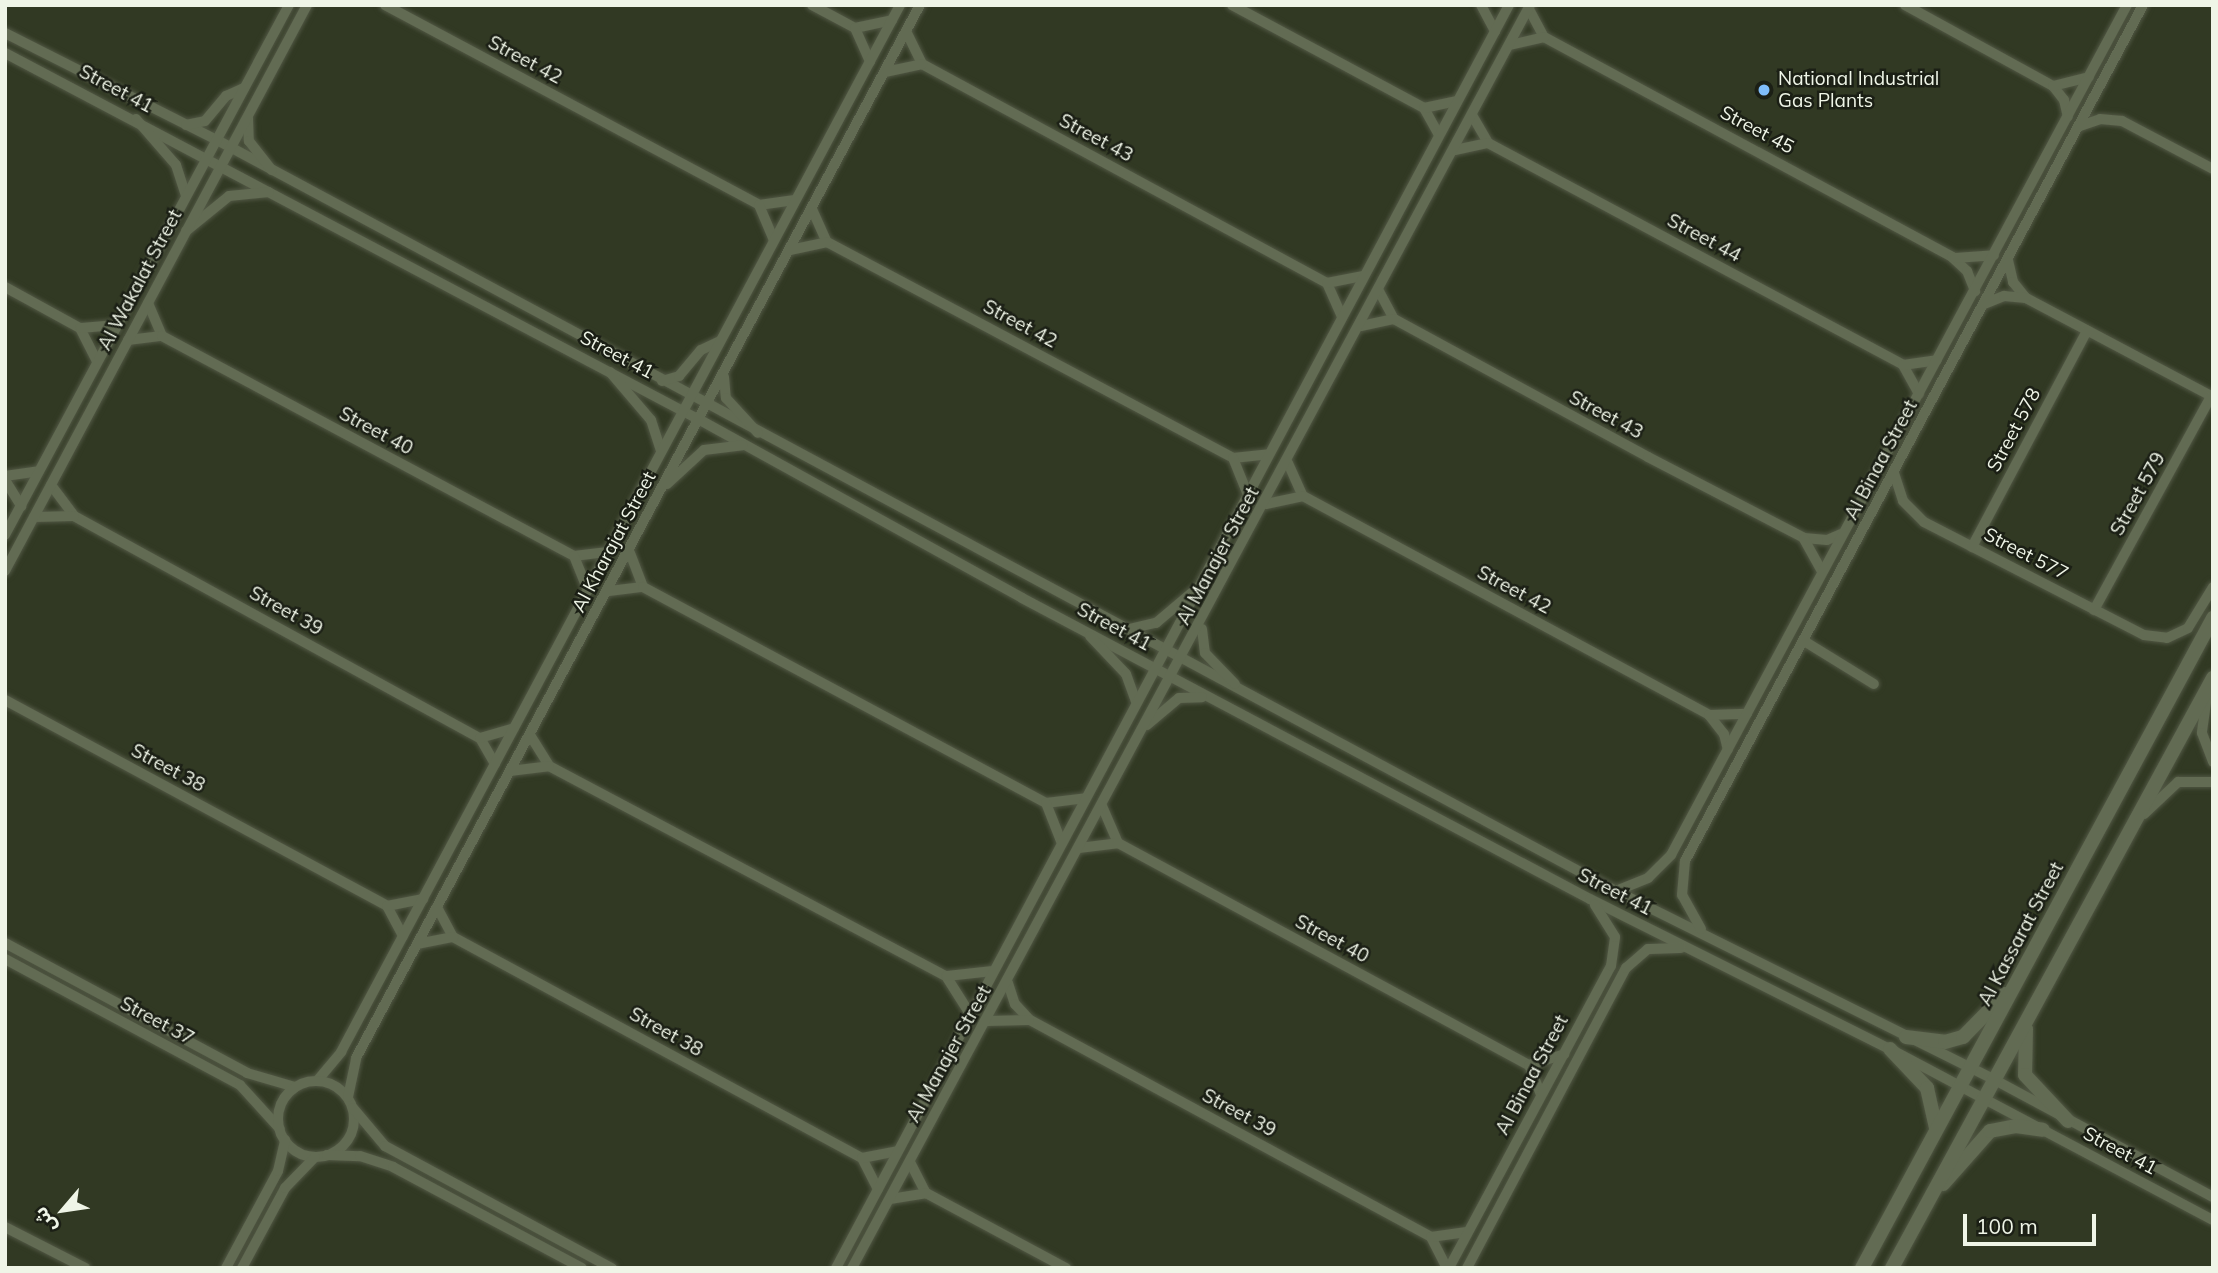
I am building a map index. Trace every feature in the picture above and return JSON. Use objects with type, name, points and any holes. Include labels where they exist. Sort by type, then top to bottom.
[{"type":"street","name":"Al Wakalat Street","points":[[5,535],[289,5]]},
{"type":"street","name":"Al Wakalat Street","points":[[5,571],[307,5]]},
{"type":"street","name":"Street 42","points":[[386,5],[759,205]]},
{"type":"street","points":[[812,5],[855,29],[870,62]]},
{"type":"street","name":"Al Kharajat Street","points":[[317,1080],[341,1052],[900,5]]},
{"type":"street","name":"Al Kharajat Street","points":[[348,1097],[356,1058],[630,553],[920,5]]},
{"type":"street","points":[[1232,5],[1424,107],[1439,135]]},
{"type":"street","points":[[1481,5],[1495,31]]},
{"type":"street","name":"Al Manajer Street","points":[[836,1268],[1508,5]]},
{"type":"street","points":[[1905,5],[2053,86],[2064,100],[2068,117]]},
{"type":"street","name":"Al Binaa Street","points":[[1616,891],[1648,878],[1666,862],[2127,5]]},
{"type":"street","name":"Al Binaa Street","points":[[1704,933],[1682,895],[1685,861],[2143,5]]},
{"type":"street","points":[[1510,45],[1544,37],[1529,7]]},
{"type":"street","name":"Al Manajer Street","points":[[852,1268],[1102,805],[1184,659],[1529,7]]},
{"type":"street","points":[[855,29],[892,20]]},
{"type":"street","points":[[884,72],[922,64],[906,31]]},
{"type":"street","name":"Street 41","points":[[5,33],[217,140],[690,397],[1236,685],[1616,891],[1993,1079],[2213,1197]]},
{"type":"street","name":"Street 45","points":[[1544,37],[1952,257],[1967,271],[1975,291]]},
{"type":"street","name":"Street 41","points":[[5,53],[208,156],[747,445],[1088,633],[1590,899],[1891,1049],[2213,1220]]},
{"type":"street","name":"Street 43","points":[[922,64],[1327,283]]},
{"type":"street","points":[[2053,86],[2090,77]]},
{"type":"street","points":[[186,125],[205,121],[226,96],[244,88]]},
{"type":"street","points":[[1424,107],[1458,100]]},
{"type":"street","points":[[248,115],[249,141],[272,170]]},
{"type":"street","points":[[1454,151],[1488,143],[1472,115]]},
{"type":"street","points":[[135,119],[176,164],[185,198]]},
{"type":"street","points":[[2079,127],[2100,119],[2122,121],[2213,169]]},
{"type":"street","name":"Street 44","points":[[1488,143],[1903,365]]},
{"type":"street","points":[[186,230],[229,196],[273,192]]},
{"type":"street","points":[[774,240],[759,205],[779,206],[797,199]]},
{"type":"street","points":[[790,250],[827,242],[812,209]]},
{"type":"street","name":"Street 42","points":[[827,242],[1233,458]]},
{"type":"street","name":"Street 45","points":[[1952,257],[1973,261],[1994,255]]},
{"type":"street","points":[[2008,260],[2013,282],[2026,298],[2212,397]]},
{"type":"street","points":[[1342,316],[1327,283],[1364,275]]},
{"type":"street","points":[[5,287],[80,328],[117,325]]},
{"type":"street","points":[[1360,327],[1394,319],[1379,291]]},
{"type":"street","points":[[1984,304],[2004,296],[2026,298]]},
{"type":"street","points":[[128,341],[162,336],[148,303]]},
{"type":"street","name":"Street 43","points":[[1394,319],[1804,538]]},
{"type":"street","points":[[80,328],[97,362]]},
{"type":"street","name":"Street 578","points":[[1972,547],[2087,331]]},
{"type":"street","name":"Street 40","points":[[162,336],[574,556]]},
{"type":"street","points":[[661,381],[679,376],[701,350],[720,341]]},
{"type":"street","points":[[1919,394],[1903,365],[1937,360]]},
{"type":"street","points":[[610,372],[652,419],[661,453]]},
{"type":"street","points":[[724,374],[726,398],[758,433]]},
{"type":"street","name":"Street 579","points":[[2094,610],[2212,397]]},
{"type":"street","points":[[664,486],[704,450],[747,445]]},
{"type":"street","points":[[1247,493],[1233,458],[1269,454]]},
{"type":"street","points":[[1265,504],[1303,496],[1288,463]]},
{"type":"street","points":[[20,506],[5,478],[40,471]]},
{"type":"street","name":"Street 577","points":[[1894,472],[1912,513],[1972,547],[2144,635],[2167,638],[2188,628],[2213,587]]},
{"type":"street","name":"Street 39","points":[[51,485],[74,516],[480,738]]},
{"type":"street","name":"Street 42","points":[[1303,496],[1709,715],[1747,714]]},
{"type":"street","points":[[34,517],[74,516]]},
{"type":"street","points":[[1804,538],[1827,540],[1842,534]]},
{"type":"street","points":[[1804,538],[1822,571]]},
{"type":"street","points":[[588,590],[574,556],[608,552]]},
{"type":"street","points":[[630,553],[643,587]]},
{"type":"street","points":[[609,591],[643,587],[1046,803],[1066,805],[1084,798]]},
{"type":"street","name":"Al Manajer Street","points":[[1129,629],[1156,623],[1195,590]]},
{"type":"street","name":"Al Kassarat Street","points":[[1862,1268],[2213,618]]},
{"type":"street","points":[[1202,625],[1205,653],[1236,685]]},
{"type":"street","points":[[1088,633],[1126,674],[1136,702]]},
{"type":"street","points":[[1804,641],[1874,684]]},
{"type":"street","points":[[2211,682],[2202,733],[2213,762]]},
{"type":"street","points":[[1892,1268],[1982,1098],[2028,1019],[2211,682]]},
{"type":"street","points":[[1147,725],[1180,698],[1212,699]]},
{"type":"street","name":"Street 38","points":[[5,700],[387,906]]},
{"type":"street","points":[[1709,715],[1720,727],[1728,750]]},
{"type":"street","points":[[495,764],[480,738],[514,728]]},
{"type":"street","points":[[530,735],[550,766],[946,976],[970,1014]]},
{"type":"street","points":[[510,771],[550,766]]},
{"type":"street","points":[[2136,821],[2178,782],[2213,782]]},
{"type":"street","points":[[1046,803],[1061,842]]},
{"type":"street","points":[[1079,848],[1118,843],[1102,805]]},
{"type":"street","name":"Street 40","points":[[1118,843],[1529,1065]]},
{"type":"street","points":[[403,936],[387,906],[423,899]]},
{"type":"street","name":"Al Binaa Street","points":[[1448,1268],[1564,1054],[1615,952],[1610,923],[1590,899]]},
{"type":"street","points":[[417,944],[453,937],[437,907]]},
{"type":"street","name":"Street 38","points":[[453,937],[862,1158]]},
{"type":"street","name":"Street 37","points":[[5,943],[247,1073],[295,1087]]},
{"type":"street","name":"Al Binaa Street","points":[[1467,1268],[1626,968],[1655,947],[1690,949]]},
{"type":"street","name":"Street 37","points":[[5,959],[240,1085],[263,1104],[280,1129]]},
{"type":"street","points":[[946,976],[993,971]]},
{"type":"street","points":[[1906,1037],[1945,1042],[1963,1037],[2019,981]]},
{"type":"street","name":"Street 39","points":[[1008,983],[1015,1004],[1030,1020],[1431,1237]]},
{"type":"street","points":[[2028,1019],[2025,1075],[2068,1121]]},
{"type":"street","name":"Street 39","points":[[987,1021],[1030,1020]]},
{"type":"street","points":[[1891,1049],[1927,1088],[1936,1128]]},
{"type":"street","points":[[1541,1095],[1529,1065],[1564,1054]]},
{"type":"street","points":[[315,1157],[285,1140],[280,1129],[280,1106],[295,1087],[317,1080],[348,1097],[353,1108],[385,1146],[612,1268]]},
{"type":"street","points":[[327,1155],[352,1132],[353,1108]]},
{"type":"street","points":[[1926,1204],[1990,1131],[2016,1126],[2043,1130]]},
{"type":"street","points":[[226,1268],[278,1171],[285,1140]]},
{"type":"street","points":[[877,1189],[862,1158],[897,1151]]},
{"type":"street","points":[[242,1268],[285,1188],[315,1157],[327,1155],[360,1156],[393,1167],[582,1268]]},
{"type":"street","points":[[910,1162],[926,1193],[1066,1268]]},
{"type":"street","points":[[890,1199],[926,1193]]},
{"type":"street","points":[[5,1227],[85,1268]]},
{"type":"street","points":[[1448,1268],[1431,1237],[1467,1232]]},
{"type":"place","name":"National Industrial Gas Plants","points":[[1764,90]]}]
